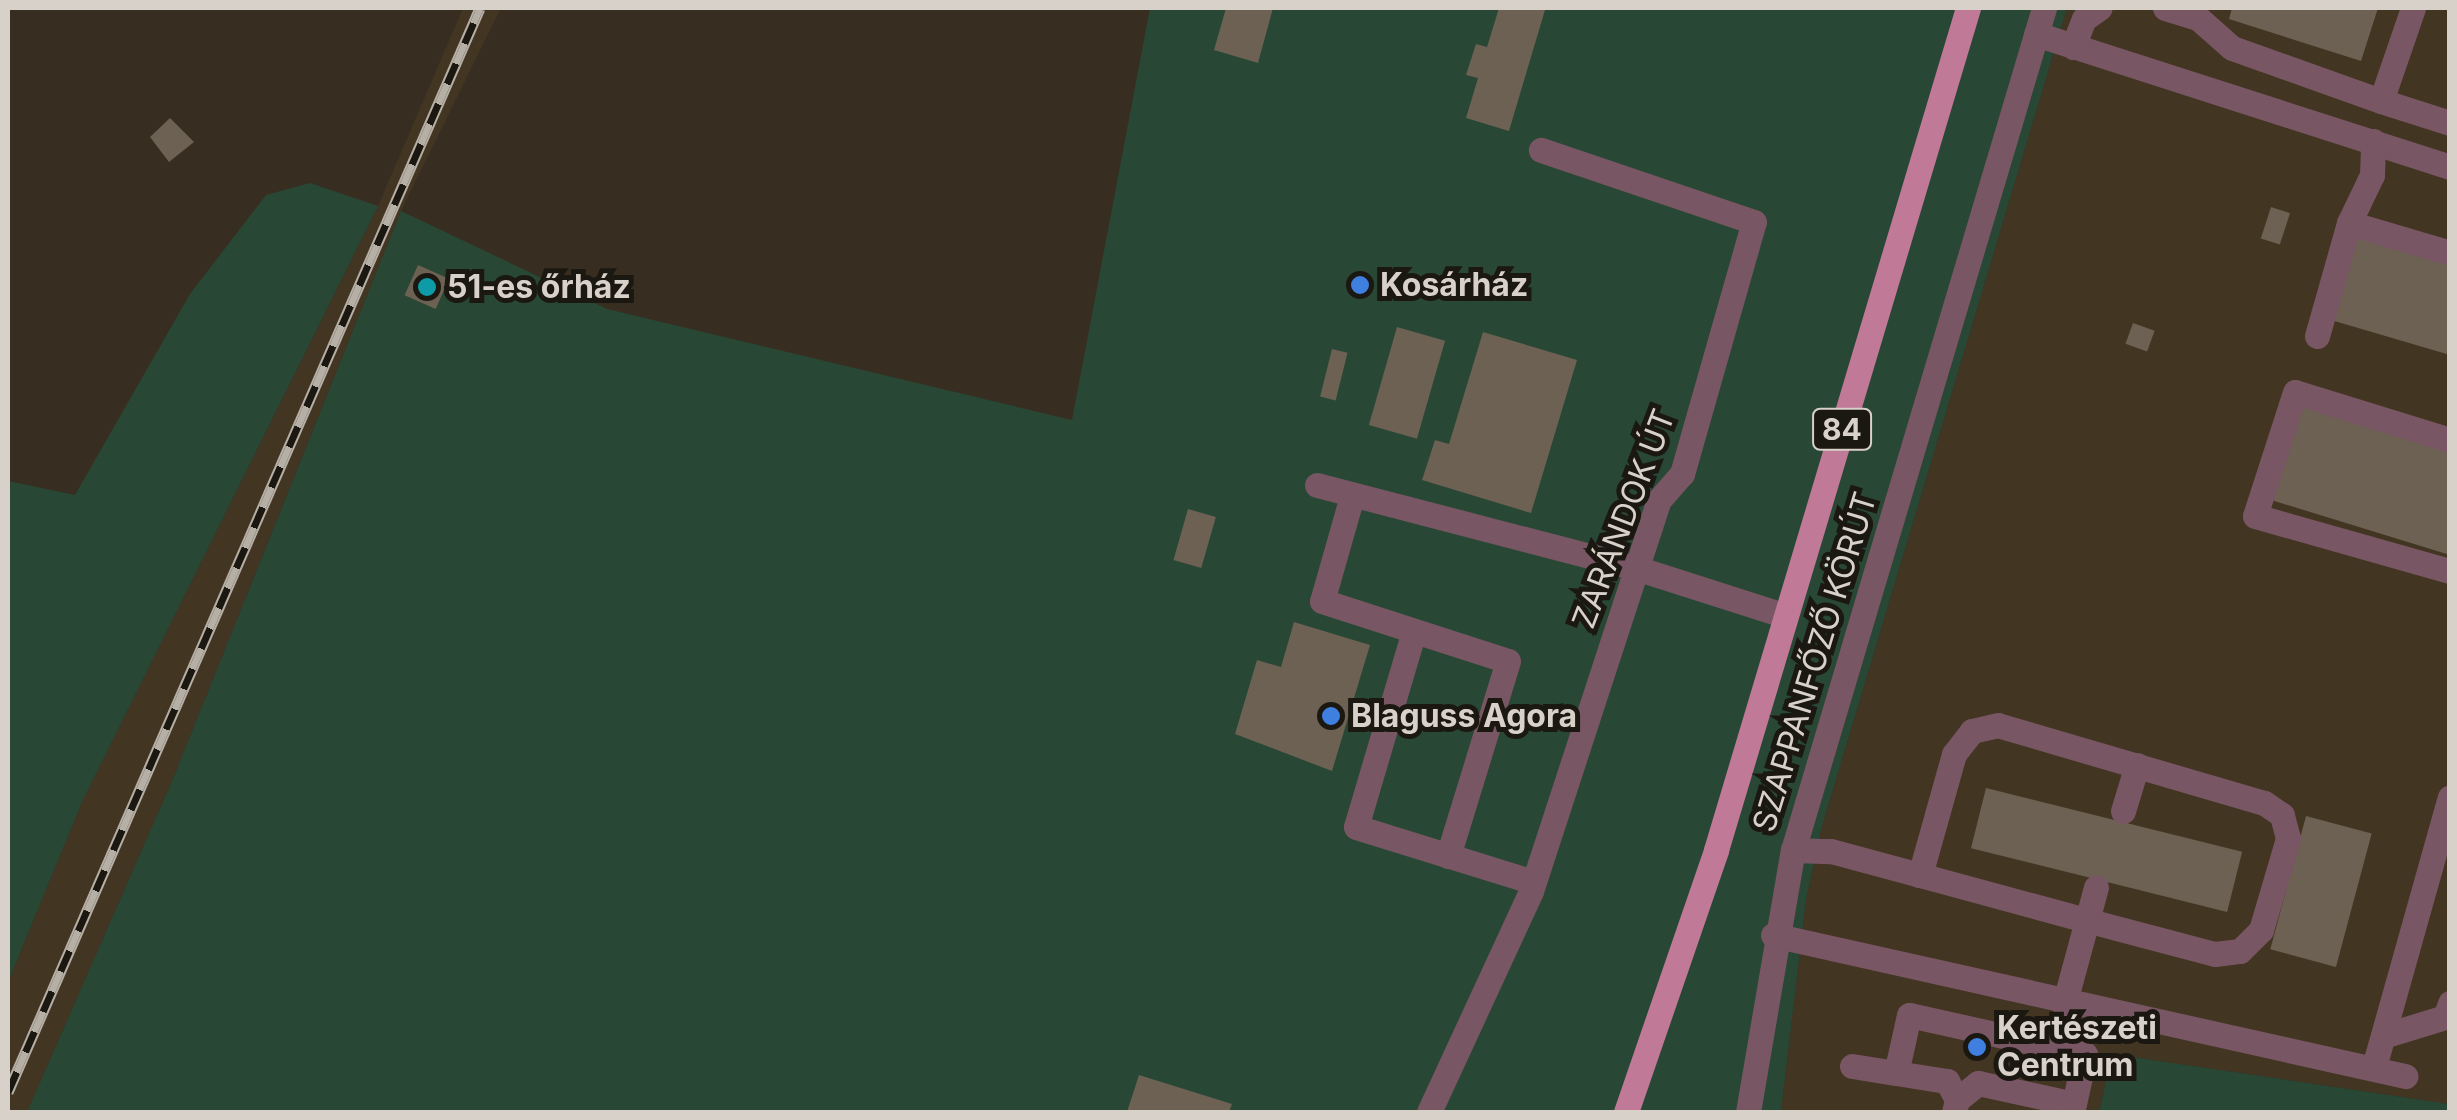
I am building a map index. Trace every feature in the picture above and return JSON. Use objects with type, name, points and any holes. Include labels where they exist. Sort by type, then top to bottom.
[{"type":"main road","name":"84","points":[[1626,1112],[1660,1026],[1968,8]]},
{"type":"lane","name":"SZAPPANFŐZŐ KÖRÚT","points":[[1748,1112],[1773,935],[1793,850],[2044,8]]},
{"type":"lane","points":[[2073,47],[2084,19],[2100,8]]},
{"type":"lane","points":[[2165,8],[2198,18],[2232,48],[2450,123]]},
{"type":"lane","points":[[2381,100],[2413,8]]},
{"type":"lane","points":[[2036,34],[2450,166]]},
{"type":"lane","points":[[2316,336],[2349,223],[2372,175],[2373,141]]},
{"type":"lane","name":"ZARÁNDOK ÚT","points":[[1429,1112],[1534,882],[1660,500],[1682,474],[1754,222],[1541,150]]},
{"type":"lane","points":[[2349,223],[2450,253]]},
{"type":"lane","points":[[2450,440],[2295,392],[2256,516],[2450,571]]},
{"type":"lane","points":[[1317,486],[1636,568],[1786,616]]},
{"type":"lane","points":[[1352,496],[1322,602],[1508,661],[1448,856]]},
{"type":"lane","points":[[1414,630],[1356,827],[1534,882]]},
{"type":"lane","points":[[1793,850],[1831,850],[1920,875],[2086,920],[2215,954],[2240,951],[2261,930],[2288,838],[2282,815],[2264,803],[1998,725],[1972,731],[1954,754],[1920,875]]},
{"type":"lane","points":[[2124,811],[2137,765]]},
{"type":"lane","points":[[2374,1067],[2450,796]]},
{"type":"lane","points":[[2064,1005],[2096,887]]},
{"type":"lane","points":[[1773,935],[2064,1005],[2405,1076]]},
{"type":"lane","points":[[2383,1036],[2448,1013]]},
{"type":"lane","points":[[1852,1066],[1948,1081],[1956,1106],[1978,1082],[2074,1104],[2085,1054],[1909,1014],[1896,1072]]},
{"type":"shaded area","points":[[463,8],[501,8],[401,211],[172,781],[27,1112],[8,1112],[8,982],[82,802],[378,206]]},
{"type":"shaded area","points":[[2067,8],[2449,8],[2449,1104],[2112,1054],[2099,1112],[1781,1112],[1806,900],[1821,830]]},
{"type":"green space","points":[[1150,8],[2067,8],[1821,830],[1806,900],[1781,1112],[27,1112],[172,781],[401,211],[607,309],[1072,420]]},
{"type":"green space","points":[[310,183],[378,206],[82,802],[8,982],[8,481],[75,495],[190,294],[266,195]]},
{"type":"green space","points":[[2112,1054],[2449,1104],[2449,1112],[2099,1112]]},
{"type":"building","points":[[1226,8],[1273,8],[1258,63],[1214,50]]},
{"type":"building","points":[[1499,8],[1545,10],[1509,131],[1466,118],[1478,78],[1466,75],[1476,44],[1487,47]]},
{"type":"building","points":[[2232,8],[2378,8],[2361,61],[2229,19]]},
{"type":"building","points":[[170,118],[194,142],[169,162],[150,137]]},
{"type":"building","points":[[2271,207],[2290,213],[2280,245],[2261,238]]},
{"type":"building","points":[[2357,232],[2450,260],[2450,355],[2331,320]]},
{"type":"building","name":"51-es őrház","points":[[418,265],[449,279],[436,309],[405,295]]},
{"type":"building","points":[[2133,323],[2155,331],[2147,352],[2125,344]]},
{"type":"building","points":[[1397,327],[1445,341],[1417,439],[1369,425]]},
{"type":"building","points":[[1483,332],[1577,360],[1531,513],[1422,480],[1435,440],[1449,444]]},
{"type":"building","points":[[1332,349],[1348,353],[1336,400],[1320,397]]},
{"type":"building","points":[[2297,402],[2450,449],[2450,555],[2268,499]]},
{"type":"building","points":[[1188,509],[1216,517],[1201,568],[1173,560]]},
{"type":"building","points":[[1294,622],[1370,645],[1332,771],[1235,734],[1257,660],[1281,667]]},
{"type":"building","points":[[1986,788],[2242,852],[2227,912],[1971,848]]},
{"type":"building","points":[[2306,816],[2372,834],[2336,967],[2270,949]]},
{"type":"building","points":[[1139,1075],[1232,1104],[1229,1112],[1127,1112]]},
{"type":"railway","points":[[8,1092],[480,8]]},
{"type":"place","name":"Kosárház","points":[[1360,285]]},
{"type":"place","name":"51-es őrház","points":[[427,287]]},
{"type":"place","name":"Blaguss Agora","points":[[1331,716]]},
{"type":"place","name":"Kertészeti Centrum","points":[[1977,1047]]}]
